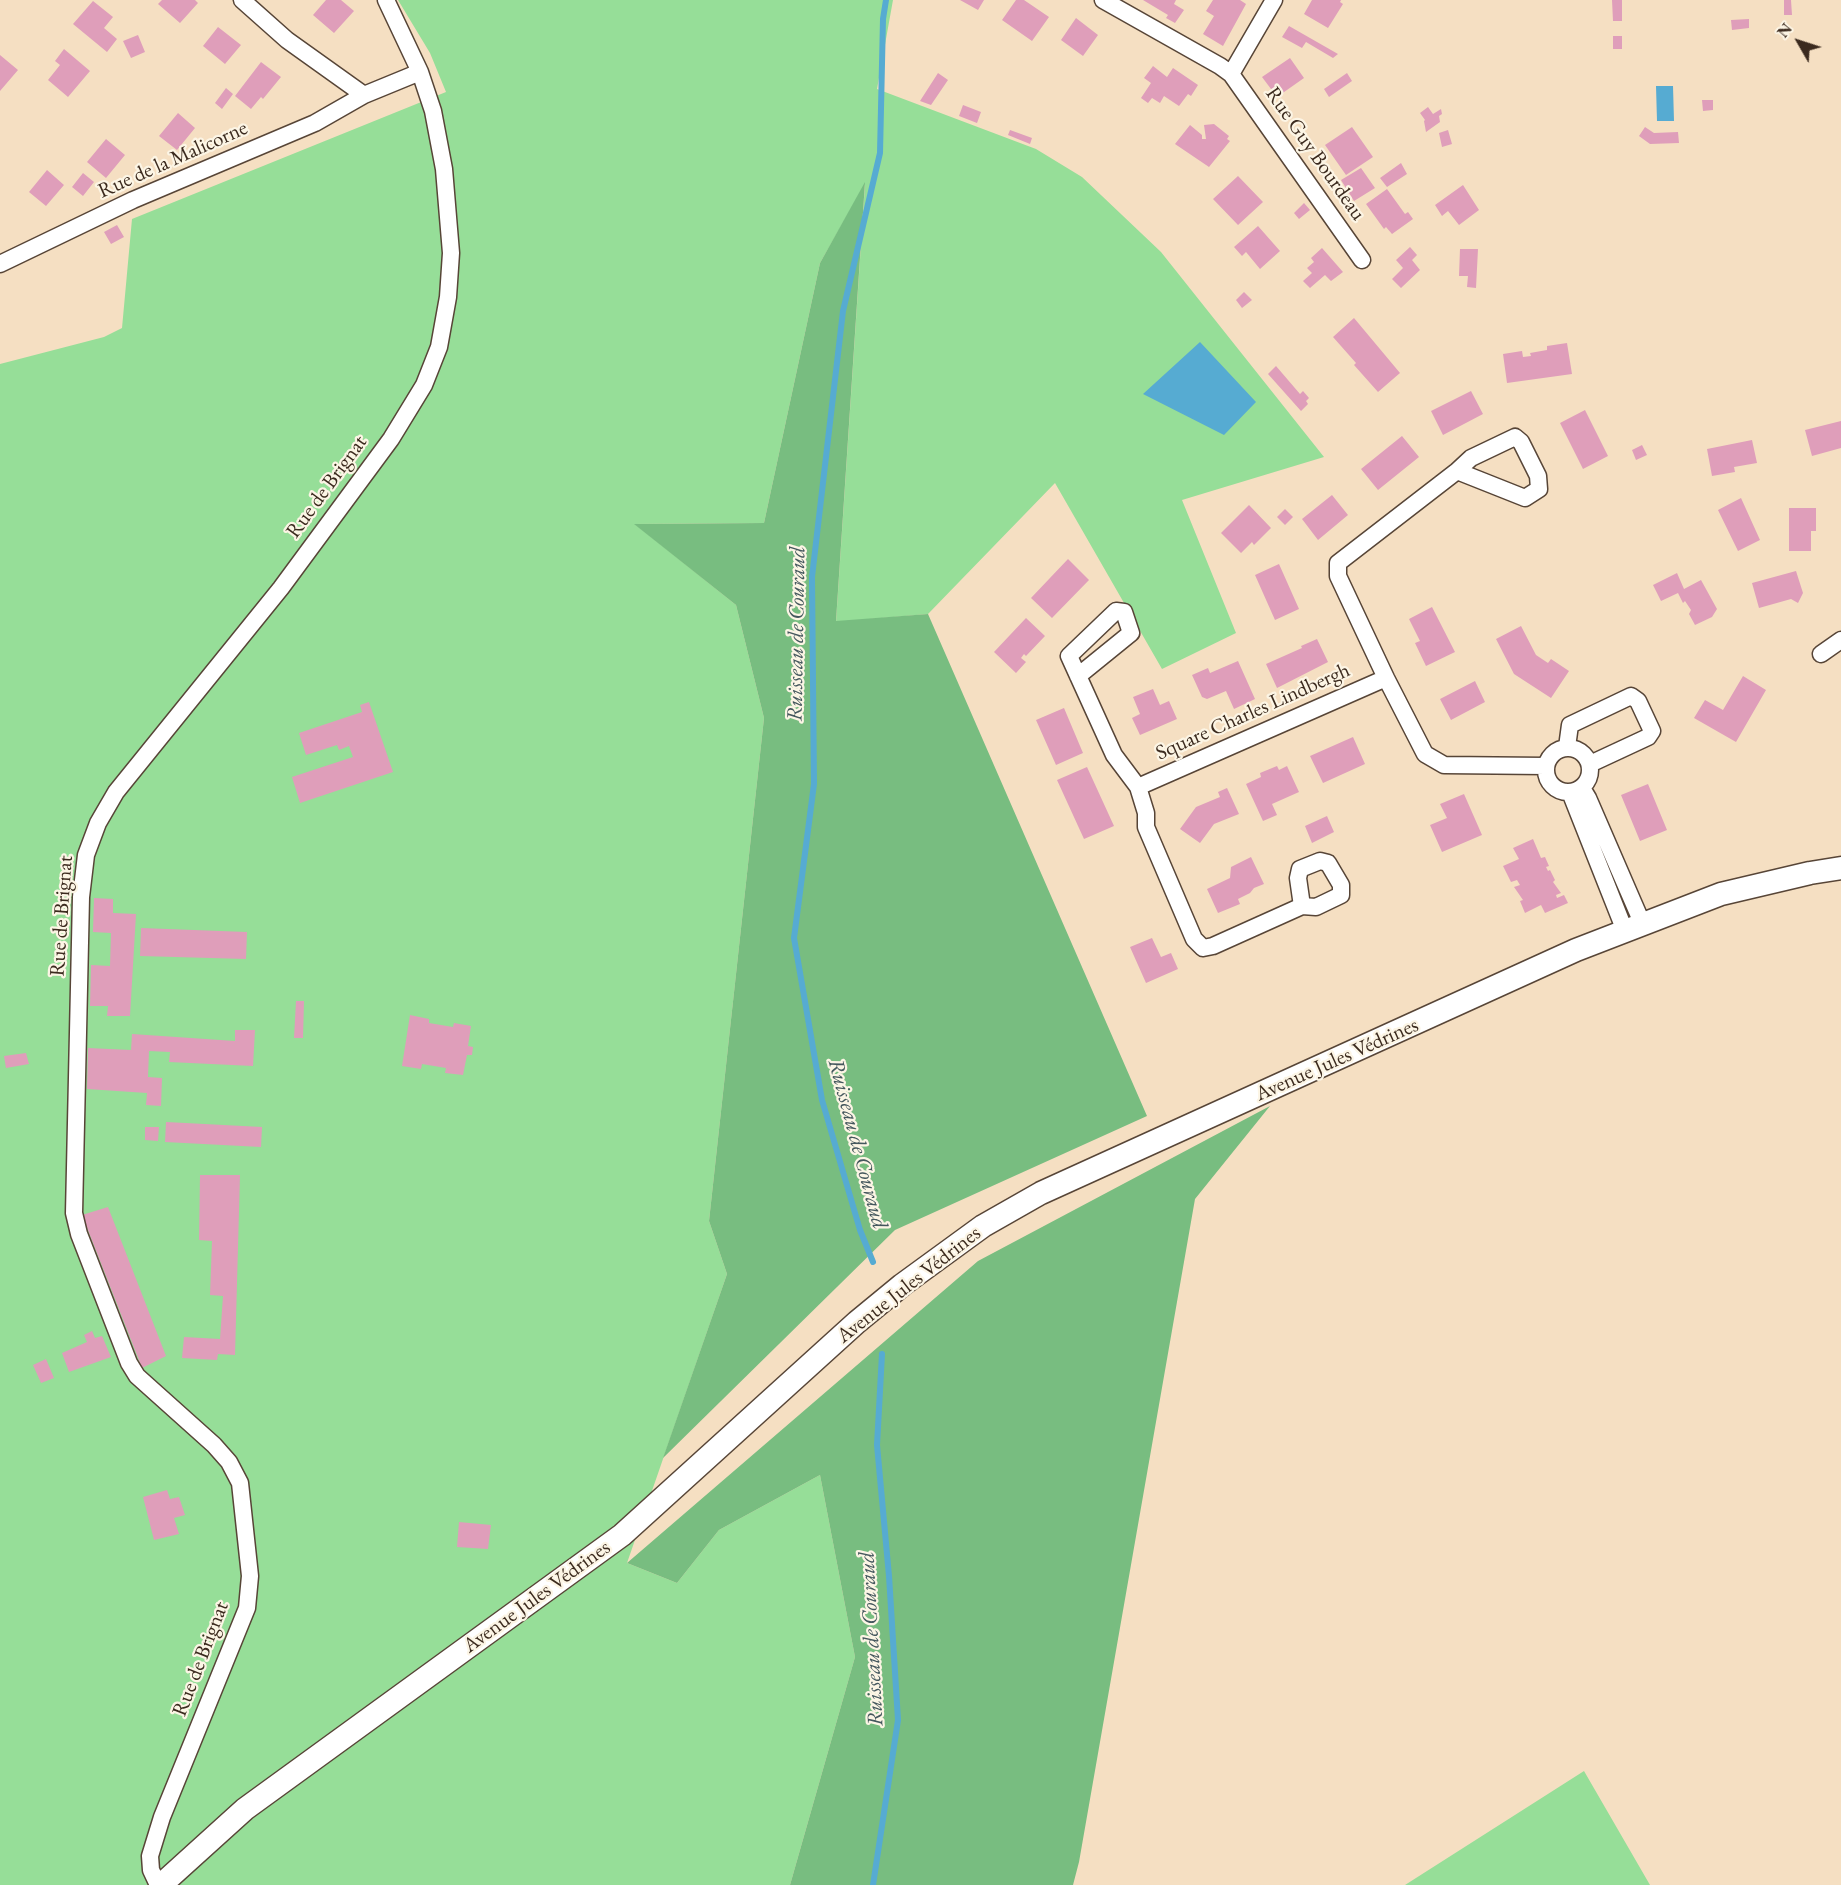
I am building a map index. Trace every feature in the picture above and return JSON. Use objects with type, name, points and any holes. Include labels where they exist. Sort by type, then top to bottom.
[{"type":"main road","name":"Avenue Jules Védrines","points":[[1810,873],[1841,861]]},
{"type":"main road","name":"Avenue Jules Védrines","points":[[160,1885],[245,1809],[622,1535],[857,1322],[909,1279],[983,1226],[1041,1193],[1144,1145],[1382,1040],[1576,950],[1721,894],[1841,868]]},
{"type":"street","points":[[242,0],[287,40],[363,95]]},
{"type":"street","name":"Rue de Brignat","points":[[160,1885],[150,1870],[150,1856],[162,1817],[247,1608],[250,1576],[240,1483],[229,1462],[214,1445],[137,1376],[129,1363],[76,1223],[74,1213],[81,897],[86,855],[98,823],[116,792],[281,588],[391,439],[424,385],[439,347],[448,297],[451,253],[444,169],[433,111],[420,72],[387,0]]},
{"type":"street","name":"Rue Guy Bourdeau","points":[[1103,0],[1231,74],[1362,260]]},
{"type":"street","points":[[1231,74],[1274,0]]},
{"type":"street","name":"Rue de la Malicorne","points":[[0,264],[133,200],[315,123],[363,95],[420,72]]},
{"type":"street","points":[[1457,471],[1525,498],[1539,489],[1538,476],[1521,442],[1515,437],[1471,458],[1338,563],[1338,576],[1425,754],[1444,765],[1546,766]]},
{"type":"street","points":[[1821,654],[1841,640]]},
{"type":"street","name":"Square Charles Lindbergh","points":[[1078,676],[1114,755],[1138,787],[1146,813],[1146,827],[1194,939],[1203,948],[1213,946],[1302,906]]},
{"type":"street","name":"Square Charles Lindbergh","points":[[1138,787],[1386,678]]},
{"type":"street","points":[[1567,747],[1570,725],[1631,696],[1638,701],[1652,731],[1648,737],[1590,764]]},
{"type":"street","points":[[1576,790],[1588,779],[1591,772],[1590,764],[1582,752],[1567,747],[1553,753],[1546,766],[1548,780],[1558,790],[1576,790],[1588,798],[1634,928]]},
{"type":"green space","points":[[398,0],[893,0],[877,89],[1036,149],[1082,177],[1161,252],[1324,457],[1182,500],[1236,633],[1162,669],[1055,483],[928,614],[836,622],[865,184],[820,263],[764,523],[635,524],[736,605],[764,718],[709,1221],[727,1274],[627,1563],[677,1583],[719,1530],[820,1475],[855,1657],[790,1885],[0,1885],[0,364],[104,337],[122,328],[132,219],[446,92],[430,53]]},
{"type":"green space","points":[[865,182],[836,621],[928,614],[1147,1116],[895,1230],[663,1458],[727,1274],[709,1221],[764,718],[736,605],[634,524],[764,523],[820,263]]},
{"type":"green space","points":[[1270,1106],[1195,1199],[1079,1862],[1073,1885],[790,1885],[855,1657],[820,1475],[719,1530],[677,1583],[627,1563],[978,1261]]},
{"type":"green space","points":[[1584,1771],[1650,1885],[1405,1885]]},
{"type":"water","points":[[1656,86],[1673,86],[1674,121],[1657,121]]},
{"type":"water","points":[[1200,342],[1256,402],[1224,435],[1143,394]]},
{"type":"building","points":[[162,0],[195,0],[198,3],[180,23],[158,4]]},
{"type":"building","points":[[326,0],[341,0],[354,11],[334,33],[313,15]]},
{"type":"building","points":[[960,0],[984,0],[978,10]]},
{"type":"building","points":[[1016,0],[1024,0],[1049,17],[1032,41],[1002,20]]},
{"type":"building","points":[[1143,0],[1176,0],[1174,4],[1184,10],[1175,23],[1166,18],[1168,15]]},
{"type":"building","points":[[1213,0],[1240,0],[1246,4],[1223,46],[1203,34],[1214,16],[1206,11]]},
{"type":"building","points":[[1312,0],[1341,0],[1343,4],[1328,28],[1304,14]]},
{"type":"building","points":[[1612,0],[1622,0],[1622,21],[1613,21]]},
{"type":"building","points":[[1784,0],[1791,0],[1792,15],[1784,15]]},
{"type":"building","points":[[93,1],[113,17],[104,28],[117,39],[107,52],[73,24]]},
{"type":"building","points":[[1076,18],[1098,35],[1083,56],[1061,40]]},
{"type":"building","points":[[1749,19],[1749,28],[1732,30],[1731,20]]},
{"type":"building","points":[[1289,26],[1338,54],[1333,58],[1306,42],[1302,48],[1282,37]]},
{"type":"building","points":[[218,27],[241,45],[225,64],[203,46]]},
{"type":"building","points":[[138,35],[145,52],[131,58],[123,41]]},
{"type":"building","points":[[1613,36],[1622,36],[1622,49],[1613,49]]},
{"type":"building","points":[[64,49],[90,71],[68,97],[48,80],[60,65],[55,61]]},
{"type":"building","points":[[0,55],[18,70],[0,91]]},
{"type":"building","points":[[1290,58],[1304,78],[1277,97],[1262,77]]},
{"type":"building","points":[[261,62],[281,77],[263,99],[261,97],[251,109],[235,96]]},
{"type":"building","points":[[1153,66],[1167,77],[1173,68],[1198,85],[1191,96],[1188,94],[1179,106],[1164,96],[1160,103],[1152,98],[1148,103],[1141,98],[1151,83],[1144,78]]},
{"type":"building","points":[[938,73],[948,80],[931,105],[920,101]]},
{"type":"building","points":[[1347,73],[1352,81],[1329,97],[1324,89]]},
{"type":"building","points":[[226,88],[233,94],[222,109],[215,103]]},
{"type":"building","points":[[1702,100],[1713,100],[1713,110],[1703,111]]},
{"type":"building","points":[[963,105],[981,112],[977,123],[959,116]]},
{"type":"building","points":[[1428,107],[1433,114],[1441,109],[1442,114],[1439,116],[1440,122],[1426,132],[1425,120],[1420,113]]},
{"type":"building","points":[[178,113],[195,128],[177,150],[159,136]]},
{"type":"building","points":[[1214,124],[1229,136],[1227,139],[1230,141],[1209,167],[1175,144],[1190,125],[1202,135],[1202,139],[1206,139],[1204,125]]},
{"type":"building","points":[[1352,127],[1373,157],[1346,175],[1325,145]]},
{"type":"building","points":[[1645,127],[1654,133],[1678,132],[1679,143],[1650,144],[1639,136]]},
{"type":"building","points":[[1010,130],[1032,138],[1030,144],[1008,135]]},
{"type":"building","points":[[1448,130],[1452,144],[1442,147],[1439,133]]},
{"type":"building","points":[[106,139],[125,155],[106,178],[87,162]]},
{"type":"building","points":[[1401,163],[1407,174],[1387,187],[1380,178]]},
{"type":"building","points":[[1361,168],[1375,188],[1354,201],[1341,180]]},
{"type":"building","points":[[47,170],[64,185],[46,206],[29,192]]},
{"type":"building","points":[[83,173],[94,182],[83,196],[72,187]]},
{"type":"building","points":[[1238,176],[1263,202],[1238,225],[1213,199]]},
{"type":"building","points":[[1463,185],[1479,210],[1459,225],[1448,211],[1442,216],[1435,205]]},
{"type":"building","points":[[1387,189],[1405,214],[1408,212],[1413,219],[1392,234],[1386,227],[1384,229],[1366,204]]},
{"type":"building","points":[[1304,203],[1310,210],[1299,219],[1294,213]]},
{"type":"building","points":[[117,225],[124,237],[111,244],[104,232]]},
{"type":"building","points":[[1258,226],[1280,251],[1260,269],[1246,252],[1242,256],[1234,247]]},
{"type":"building","points":[[1410,247],[1417,255],[1412,260],[1420,270],[1401,288],[1392,279],[1403,268],[1396,260]]},
{"type":"building","points":[[1322,248],[1343,272],[1331,281],[1325,275],[1310,288],[1303,281],[1312,273],[1307,268],[1314,262],[1311,258]]},
{"type":"building","points":[[1460,249],[1478,249],[1476,288],[1467,287],[1468,276],[1459,276]]},
{"type":"building","points":[[1244,292],[1252,300],[1242,308],[1236,300]]},
{"type":"building","points":[[1354,318],[1400,373],[1378,392],[1333,337]]},
{"type":"building","points":[[1567,343],[1572,374],[1507,383],[1503,354],[1522,351],[1523,357],[1531,356],[1530,353],[1547,350],[1547,346]]},
{"type":"building","points":[[1276,366],[1300,394],[1303,391],[1309,398],[1306,401],[1308,404],[1301,411],[1268,374]]},
{"type":"building","points":[[1471,391],[1483,414],[1443,435],[1431,411]]},
{"type":"building","points":[[1585,410],[1608,456],[1583,469],[1560,423]]},
{"type":"building","points":[[1841,421],[1841,448],[1812,456],[1805,430]]},
{"type":"building","points":[[1402,436],[1419,457],[1378,490],[1361,469]]},
{"type":"building","points":[[1752,440],[1757,463],[1734,467],[1735,472],[1712,476],[1707,449]]},
{"type":"building","points":[[1642,445],[1647,455],[1636,460],[1632,450]]},
{"type":"building","points":[[1332,495],[1348,515],[1318,540],[1302,519]]},
{"type":"building","points":[[1741,498],[1760,540],[1738,551],[1718,510]]},
{"type":"building","points":[[1249,505],[1271,528],[1254,545],[1252,542],[1241,553],[1221,533]]},
{"type":"building","points":[[1789,508],[1816,508],[1816,531],[1811,531],[1811,551],[1789,551]]},
{"type":"building","points":[[1285,509],[1293,517],[1285,525],[1277,517]]},
{"type":"building","points":[[1068,559],[1089,580],[1052,618],[1031,598]]},
{"type":"building","points":[[1279,564],[1299,609],[1275,620],[1255,575]]},
{"type":"building","points":[[1796,571],[1803,593],[1798,603],[1791,599],[1759,608],[1752,583]]},
{"type":"building","points":[[1677,573],[1684,589],[1701,580],[1717,609],[1712,617],[1695,625],[1689,614],[1691,610],[1685,601],[1683,603],[1678,593],[1661,601],[1653,585]]},
{"type":"building","points":[[1432,607],[1455,652],[1426,666],[1415,643],[1420,641],[1409,619]]},
{"type":"building","points":[[1026,618],[1045,636],[1026,656],[1024,654],[1021,658],[1026,662],[1016,673],[994,652]]},
{"type":"building","points":[[1521,626],[1536,655],[1548,663],[1551,659],[1569,671],[1551,698],[1514,674],[1496,639]]},
{"type":"building","points":[[1317,639],[1328,662],[1277,688],[1266,664]]},
{"type":"building","points":[[1238,661],[1255,699],[1234,709],[1226,691],[1207,699],[1202,697],[1192,675],[1208,668],[1210,673]]},
{"type":"building","points":[[1743,676],[1766,690],[1736,742],[1694,718],[1705,700],[1723,710]]},
{"type":"building","points":[[1475,681],[1485,702],[1451,720],[1440,699]]},
{"type":"building","points":[[1153,689],[1160,705],[1169,701],[1177,719],[1140,735],[1132,718],[1140,714],[1133,697]]},
{"type":"building","points":[[369,702],[393,772],[300,803],[292,777],[353,757],[349,746],[339,750],[337,745],[306,755],[299,733],[362,712],[360,705]]},
{"type":"building","points":[[1064,708],[1083,753],[1056,765],[1036,720]]},
{"type":"building","points":[[1353,737],[1365,764],[1323,783],[1310,756]]},
{"type":"building","points":[[1277,766],[1279,770],[1287,766],[1299,792],[1272,804],[1277,815],[1263,821],[1246,784],[1261,777],[1260,773]]},
{"type":"building","points":[[1087,767],[1114,826],[1084,839],[1057,780]]},
{"type":"building","points":[[1648,784],[1667,830],[1640,841],[1621,795]]},
{"type":"building","points":[[1227,788],[1239,814],[1214,824],[1200,843],[1180,829],[1196,807],[1220,797],[1218,792]]},
{"type":"building","points":[[1464,794],[1482,835],[1442,852],[1430,825],[1447,818],[1440,804]]},
{"type":"building","points":[[1327,816],[1334,832],[1312,843],[1305,826]]},
{"type":"building","points":[[1533,839],[1541,858],[1545,857],[1549,866],[1546,867],[1548,871],[1550,870],[1555,880],[1553,882],[1561,893],[1556,895],[1557,898],[1564,895],[1568,903],[1545,913],[1541,905],[1525,913],[1520,901],[1523,900],[1514,887],[1520,885],[1517,880],[1511,882],[1503,866],[1519,859],[1513,848]]},
{"type":"building","points":[[1251,857],[1264,884],[1238,899],[1240,904],[1218,913],[1207,889],[1230,878],[1231,867]]},
{"type":"building","points":[[94,898],[113,899],[113,913],[136,914],[130,1016],[107,1016],[108,1006],[90,1006],[91,965],[110,966],[111,933],[93,932]]},
{"type":"building","points":[[141,928],[247,932],[246,959],[140,956]]},
{"type":"building","points":[[1152,938],[1161,957],[1171,953],[1178,969],[1146,983],[1130,947]]},
{"type":"building","points":[[296,1001],[304,1001],[303,1038],[294,1038]]},
{"type":"building","points":[[410,1015],[429,1019],[429,1023],[453,1027],[454,1023],[471,1026],[468,1046],[473,1047],[472,1055],[467,1055],[463,1075],[445,1073],[446,1068],[422,1064],[421,1069],[402,1066]]},
{"type":"building","points":[[235,1030],[255,1030],[253,1066],[169,1062],[170,1052],[149,1051],[148,1077],[162,1078],[161,1106],[146,1105],[147,1093],[87,1089],[88,1048],[131,1050],[132,1034],[235,1041]]},
{"type":"building","points":[[26,1053],[29,1064],[6,1068],[4,1056]]},
{"type":"building","points":[[166,1122],[262,1127],[261,1147],[165,1142]]},
{"type":"building","points":[[145,1127],[159,1127],[158,1141],[145,1140]]},
{"type":"building","points":[[200,1175],[240,1175],[235,1355],[218,1354],[217,1360],[182,1358],[184,1337],[220,1339],[223,1296],[210,1295],[212,1241],[199,1240]]},
{"type":"building","points":[[108,1207],[166,1356],[142,1368],[82,1215]]},
{"type":"building","points":[[92,1331],[95,1338],[102,1336],[111,1357],[69,1372],[62,1353],[87,1342],[84,1335]]},
{"type":"building","points":[[46,1359],[54,1378],[41,1383],[33,1365]]},
{"type":"building","points":[[167,1490],[170,1499],[179,1497],[185,1515],[174,1518],[179,1534],[154,1540],[143,1497]]},
{"type":"building","points":[[459,1522],[491,1525],[488,1549],[457,1547]]},
{"type":"waterway","name":"Ruisseau de Couraud","points":[[873,1262],[860,1230],[822,1100],[794,938],[814,784],[812,577],[843,311],[880,153],[883,19],[886,0]]},
{"type":"waterway","name":"Ruisseau de Couraud","points":[[873,1885],[898,1720],[889,1576],[877,1445],[882,1354]]}]
